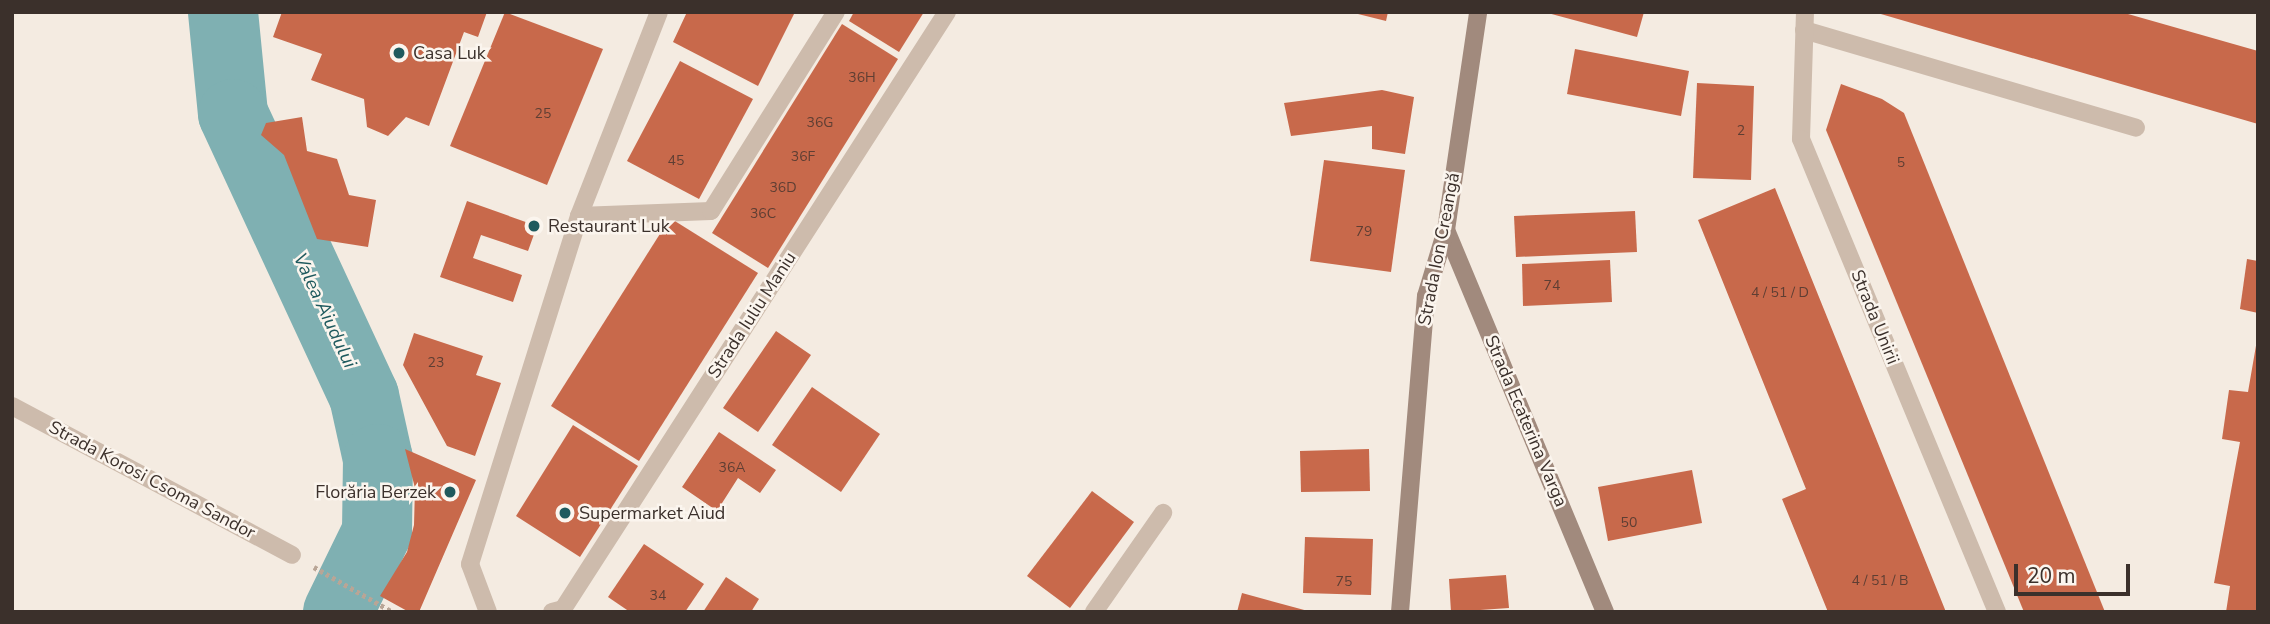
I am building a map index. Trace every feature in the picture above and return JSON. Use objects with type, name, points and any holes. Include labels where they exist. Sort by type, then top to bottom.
[{"type":"main road","name":"Strada Ion Creangă","points":[[1400,612],[1418,358],[1426,296],[1446,230],[1478,12]]},
{"type":"main road","name":"Strada Ecaterina Varga","points":[[1446,230],[1605,612]]},
{"type":"street","points":[[488,612],[470,564],[579,216],[659,12]]},
{"type":"street","points":[[579,216],[711,211],[836,12]]},
{"type":"street","name":"Strada Iuliu Maniu","points":[[560,611],[947,12]]},
{"type":"street","points":[[1805,21],[2136,128]]},
{"type":"street","name":"Strada Unirii","points":[[1805,21],[1801,139],[1997,612]]},
{"type":"street","name":"Strada Korosi Csoma Sandor","points":[[12,406],[292,555]]},
{"type":"street","points":[[1094,612],[1163,513]]},
{"type":"path","points":[[292,555],[393,612]]},
{"type":"building","points":[[282,12],[487,12],[478,37],[464,32],[429,126],[406,117],[388,136],[367,127],[364,99],[311,80],[322,54],[273,37]]},
{"type":"building","points":[[505,12],[603,49],[547,185],[450,146]]},
{"type":"building","points":[[687,12],[795,12],[758,86],[673,42]]},
{"type":"building","points":[[854,12],[924,12],[899,52],[849,21]]},
{"type":"building","points":[[1350,12],[1388,12],[1386,21]]},
{"type":"building","points":[[1544,12],[1644,12],[1637,37]]},
{"type":"building","points":[[1874,12],[2121,12],[2258,51],[2258,124]]},
{"type":"building","points":[[842,24],[898,59],[768,268],[712,233]]},
{"type":"building","points":[[1575,49],[1689,71],[1681,116],[1567,94]]},
{"type":"building","points":[[680,61],[753,99],[699,199],[627,161]]},
{"type":"building","points":[[1697,83],[1754,86],[1751,180],[1693,178]]},
{"type":"building","points":[[1841,84],[1882,99],[1904,113],[2105,612],[2024,612],[1826,130]]},
{"type":"building","points":[[1382,90],[1414,97],[1405,154],[1372,149],[1372,126],[1291,136],[1284,103]]},
{"type":"building","points":[[302,117],[307,151],[337,159],[349,195],[376,200],[368,247],[317,239],[284,155],[261,135],[266,123]]},
{"type":"building","points":[[1324,160],[1405,170],[1391,272],[1310,261]]},
{"type":"building","points":[[1775,188],[1946,612],[1828,612],[1782,499],[1806,489],[1698,220]]},
{"type":"building","points":[[467,201],[537,226],[528,251],[481,235],[473,258],[522,275],[513,302],[440,277]]},
{"type":"building","points":[[1635,211],[1637,252],[1516,257],[1514,216]]},
{"type":"building","points":[[670,218],[758,273],[639,461],[551,406]]},
{"type":"building","points":[[2247,259],[2258,261],[2258,313],[2240,309]]},
{"type":"building","points":[[1610,260],[1612,302],[1523,306],[1522,264]]},
{"type":"building","points":[[776,331],[811,355],[758,432],[723,408]]},
{"type":"building","points":[[414,333],[483,356],[476,375],[501,383],[475,456],[447,446],[403,365]]},
{"type":"building","points":[[2258,334],[2258,612],[2226,612],[2230,586],[2214,583],[2240,442],[2222,439],[2229,390],[2248,392]]},
{"type":"building","points":[[812,387],[880,434],[841,492],[772,445]]},
{"type":"building","points":[[573,425],[638,466],[580,557],[516,516]]},
{"type":"building","points":[[719,432],[776,470],[760,493],[738,478],[717,511],[682,487]]},
{"type":"building","points":[[405,449],[476,480],[419,612],[409,612],[380,596],[407,552],[414,525],[415,488]]},
{"type":"building","points":[[1369,449],[1370,491],[1301,492],[1300,451]]},
{"type":"building","points":[[1692,470],[1702,523],[1608,541],[1598,487]]},
{"type":"building","points":[[1092,491],[1134,522],[1070,608],[1027,576]]},
{"type":"building","points":[[1305,537],[1373,539],[1371,595],[1303,593]]},
{"type":"building","points":[[644,544],[704,584],[685,612],[630,612],[608,597]]},
{"type":"building","points":[[1506,575],[1509,608],[1451,612],[1449,579]]},
{"type":"building","points":[[726,577],[759,599],[751,612],[703,612]]},
{"type":"building","points":[[1242,593],[1308,611],[1308,612],[1237,612]]},
{"type":"waterway","name":"Valea Aiudului","points":[[223,12],[233,114],[364,396],[378,459],[377,532],[338,612]]},
{"type":"place","name":"Casa Luk","points":[[399,53]]},
{"type":"place","name":"Restaurant Luk","points":[[534,226]]},
{"type":"place","name":"Florăria Berzek","points":[[450,492]]},
{"type":"place","name":"Supermarket Aiud","points":[[565,513]]}]
